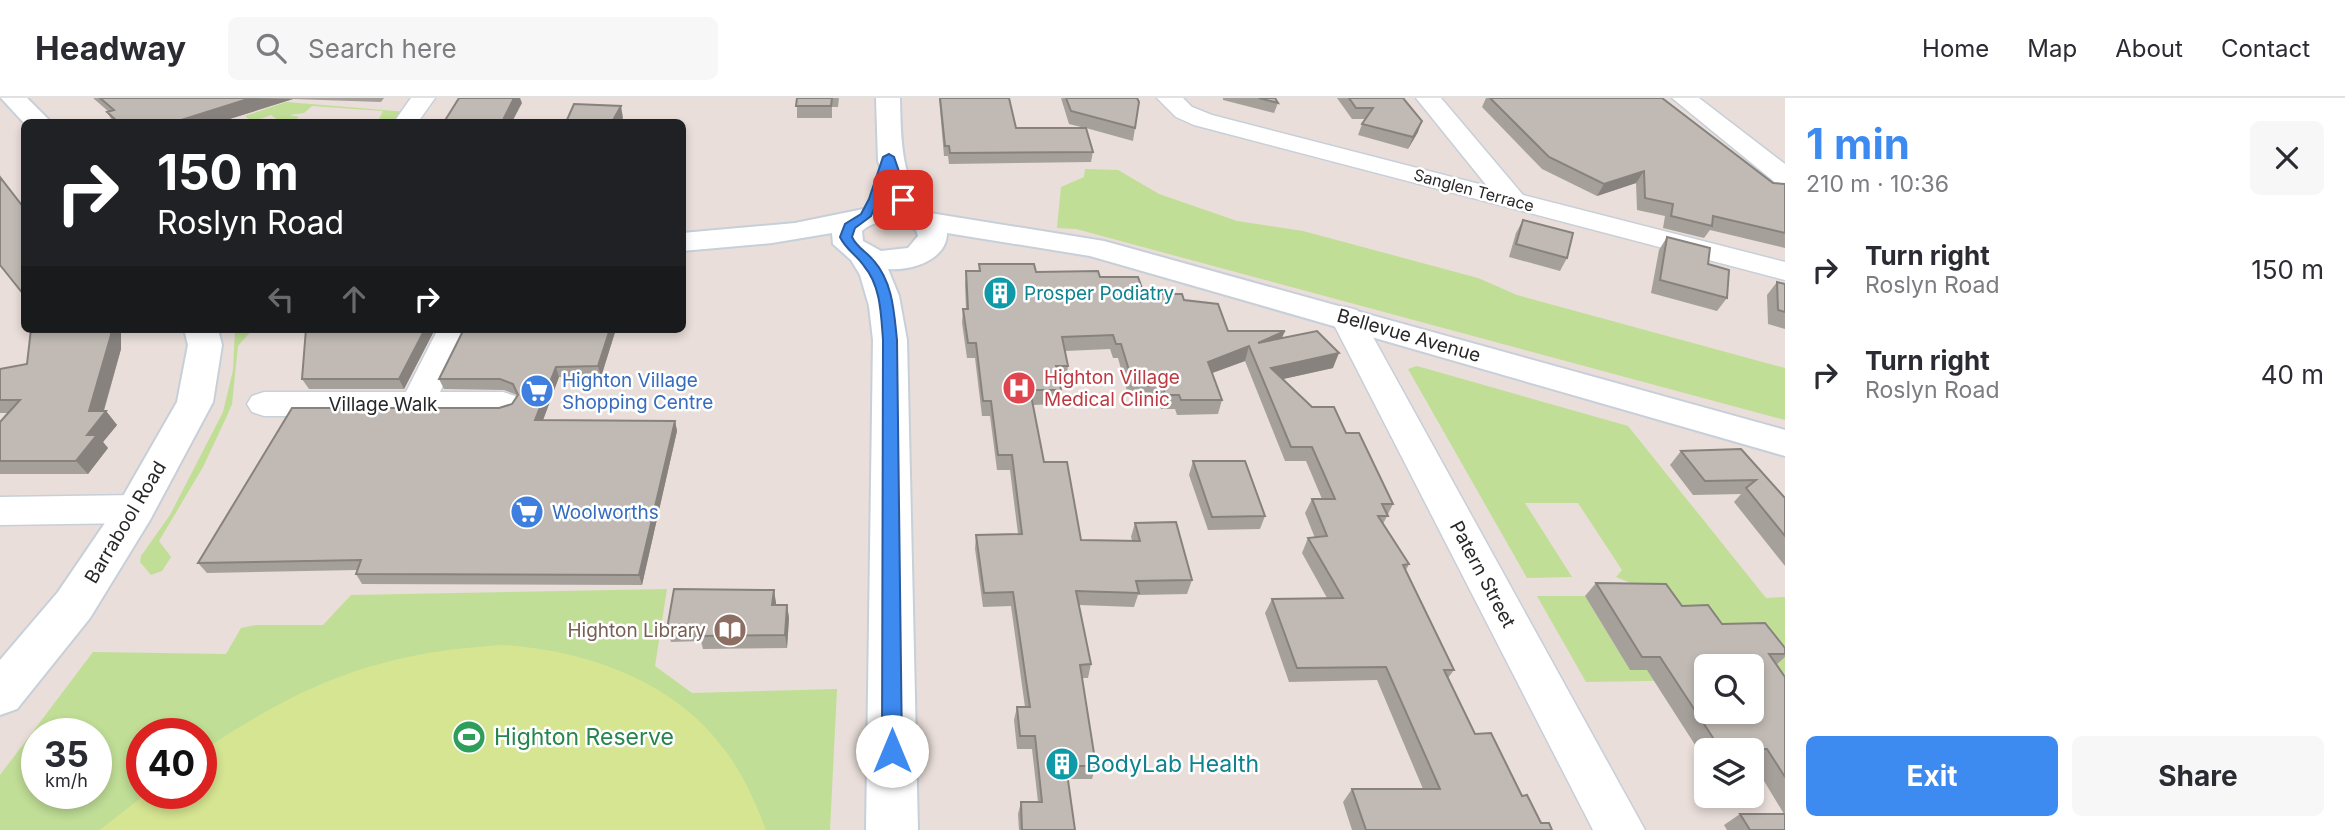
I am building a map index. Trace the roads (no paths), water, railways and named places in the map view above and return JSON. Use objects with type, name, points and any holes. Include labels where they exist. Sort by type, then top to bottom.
[{"type":"street","points":[[13,98],[35,119]]},
{"type":"street","points":[[408,119],[423,98]]},
{"type":"street","points":[[888,98],[889,157],[901,197],[919,219],[929,226],[933,236],[928,247],[919,254],[901,290],[890,340]]},
{"type":"street","name":"Sanglen Terrace","points":[[1170,98],[1184,112],[1203,120],[1785,271]]},
{"type":"street","points":[[1429,98],[1513,200]]},
{"type":"street","points":[[1684,98],[1785,177]]},
{"type":"street","points":[[889,157],[877,195],[863,217],[849,227],[846,237],[851,247],[861,254],[884,293],[890,340],[892,830]]},
{"type":"street","name":"Bellevue Avenue","points":[[863,217],[895,212],[919,219],[1107,250],[1785,443]]},
{"type":"street","points":[[686,242],[756,238],[863,217]]},
{"type":"street","name":"Bellevue Avenue","points":[[861,254],[894,260],[955,243],[1030,237]]},
{"type":"street","points":[[756,238],[861,254]]},
{"type":"street","name":"Patern Street","points":[[1346,317],[1620,830]]},
{"type":"street","points":[[417,405],[452,333]]},
{"type":"street","name":"Barrabool Road","points":[[0,694],[74,605],[136,509],[195,402],[210,334]]},
{"type":"street","name":"Village Walk","points":[[264,404],[503,404]]},
{"type":"street","points":[[0,511],[136,509]]},
{"type":"place","name":"Prosper Podiatry","points":[[1000,293]]},
{"type":"place","name":"Highton Village Medical Clinic","points":[[1019,388]]},
{"type":"place","name":"Highton Village Shopping Centre","points":[[537,391]]},
{"type":"place","name":"Woolworths","points":[[527,512]]},
{"type":"place","name":"Highton Library","points":[[730,630]]},
{"type":"place","name":"Highton Reserve","points":[[469,737]]},
{"type":"place","name":"BodyLab Health","points":[[1062,764]]}]
